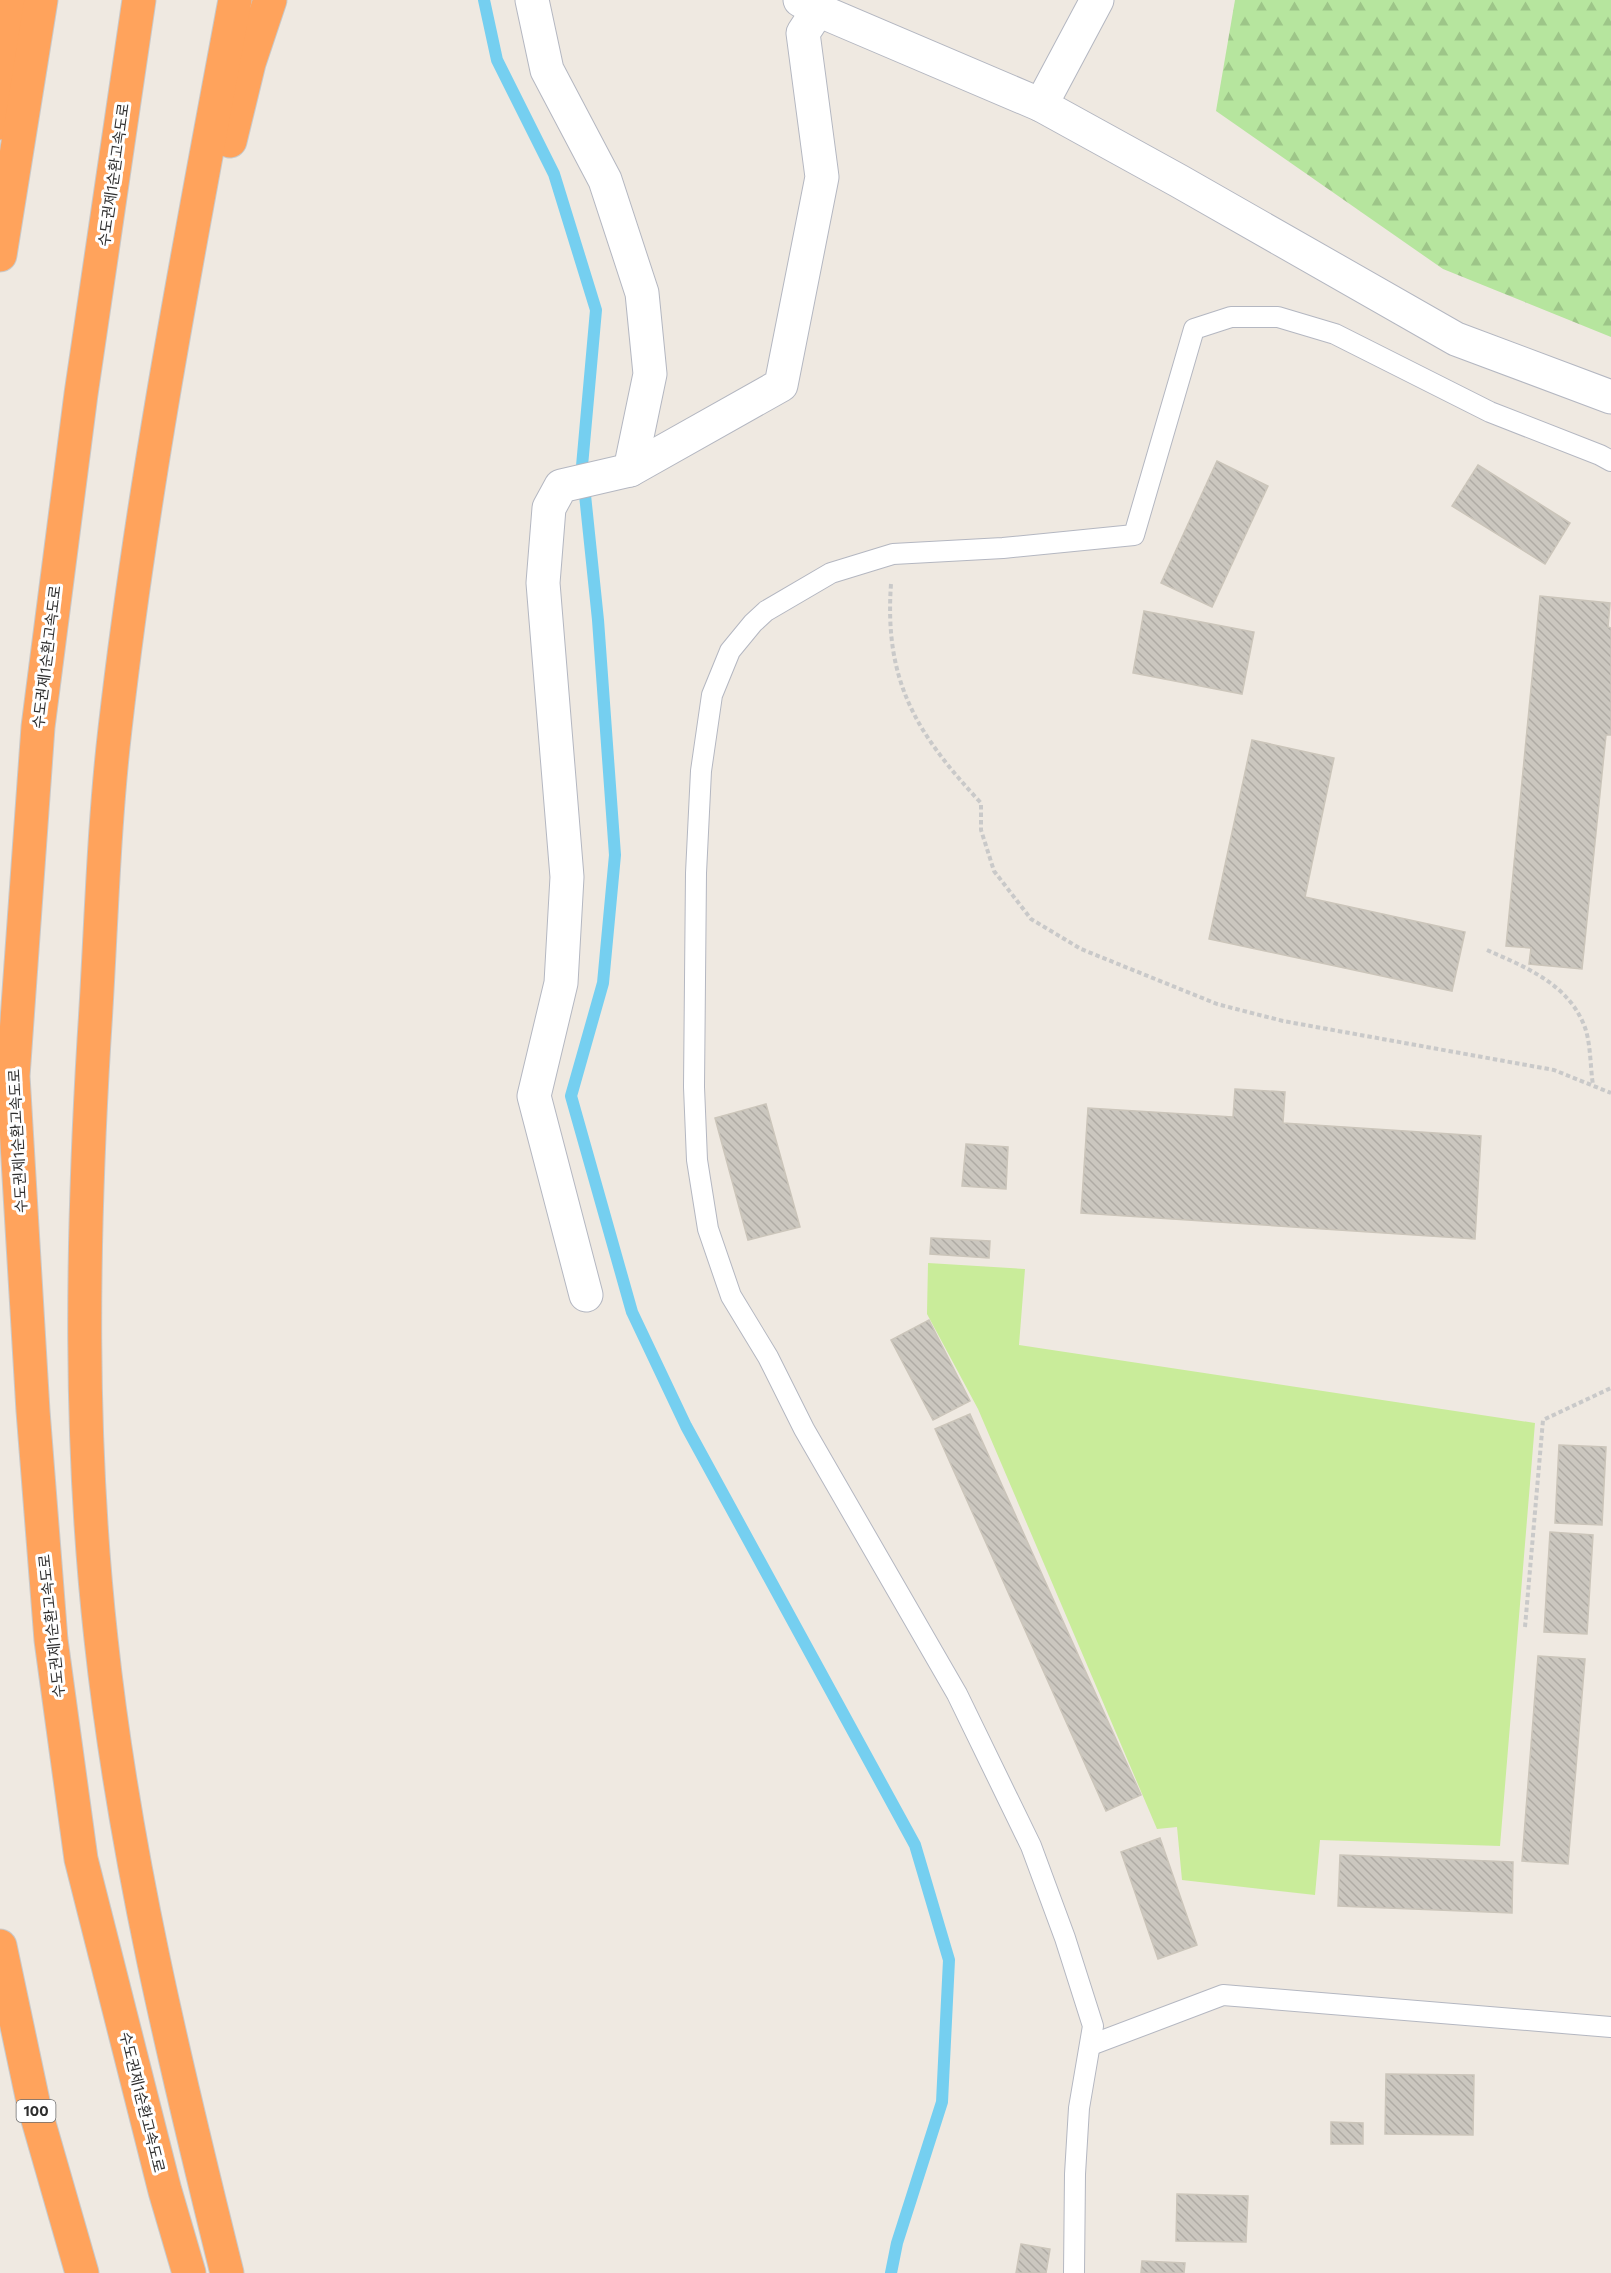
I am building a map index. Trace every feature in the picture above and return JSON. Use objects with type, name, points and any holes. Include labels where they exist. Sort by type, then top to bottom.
[{"type":"highway","points":[[0,123],[12,0]]},
{"type":"highway","points":[[0,255],[41,0]]},
{"type":"highway","name":"수도권제1순환고속도로","points":[[139,0],[81,394],[38,727],[13,1076],[33,1411],[51,1640],[81,1859],[165,2191],[189,2273]]},
{"type":"highway","points":[[227,2273],[180,2084],[144,1914],[121,1790],[101,1640],[90,1512],[83,1324],[88,1139],[114,736],[135,565],[155,434],[235,0]]},
{"type":"highway","points":[[135,565],[228,148],[249,63],[270,0]]},
{"type":"highway","name":"100","points":[[0,1946],[34,2106],[82,2273]]},
{"type":"street","points":[[532,0],[547,70],[605,180],[642,293],[650,374],[621,473]]},
{"type":"street","points":[[1041,105],[1097,0]]},
{"type":"street","points":[[585,1295],[534,1096],[561,983],[567,877],[543,583],[549,508],[561,486],[621,473],[781,385],[822,177],[803,33],[809,5],[1041,105],[1456,339],[1611,397]]},
{"type":"lane","points":[[1074,2273],[1075,2174],[1079,2108],[1093,2026],[1065,1938],[1030,1846],[957,1694],[810,1439],[768,1357],[731,1296],[708,1229],[697,1160],[694,1087],[696,873],[701,771],[712,695],[730,651],[753,623],[766,611],[831,573],[893,554],[1003,548],[1134,535],[1194,329],[1231,317],[1278,317],[1335,334],[1490,412],[1579,446],[1611,461]]},
{"type":"lane","points":[[1090,2045],[1223,1995],[1611,2026]]},
{"type":"path","points":[[893,554],[889,609],[890,641],[900,685],[922,730],[950,769],[981,803],[981,830],[994,871],[1031,919],[1081,949],[1217,1004],[1283,1021],[1554,1070],[1611,1093]]},
{"type":"path","points":[[1487,950],[1521,965],[1554,984],[1573,1004],[1585,1027],[1593,1085]]},
{"type":"path","points":[[1525,1628],[1544,1420],[1611,1388]]},
{"type":"green space","points":[[1235,0],[1611,0],[1611,337],[1443,269],[1216,111]]},
{"type":"green space","points":[[928,1263],[1025,1269],[1019,1345],[1535,1423],[1500,1846],[1320,1840],[1315,1895],[1182,1880],[1177,1827],[1157,1829],[978,1409],[927,1314]]},
{"type":"building","points":[[1217,461],[1268,486],[1212,607],[1161,583]]},
{"type":"building","points":[[1478,465],[1570,523],[1545,564],[1452,506]]},
{"type":"building","points":[[1540,596],[1610,603],[1608,627],[1611,628],[1611,735],[1606,735],[1582,969],[1529,964],[1531,948],[1506,946]]},
{"type":"building","points":[[1144,611],[1254,632],[1242,694],[1133,673]]},
{"type":"building","points":[[1252,740],[1334,758],[1305,897],[1465,932],[1452,991],[1209,939]]},
{"type":"building","points":[[1235,1089],[1285,1092],[1283,1123],[1481,1136],[1475,1239],[1081,1213],[1088,1108],[1233,1117]]},
{"type":"building","points":[[766,1104],[800,1227],[748,1240],[715,1118]]},
{"type":"building","points":[[966,1144],[1008,1147],[1006,1189],[962,1186]]},
{"type":"building","points":[[931,1238],[990,1241],[989,1258],[930,1254]]},
{"type":"building","points":[[929,1320],[970,1401],[933,1420],[891,1340]]},
{"type":"building","points":[[970,1414],[1141,1795],[1106,1811],[935,1429]]},
{"type":"building","points":[[1559,1445],[1606,1447],[1602,1525],[1555,1523]]},
{"type":"building","points":[[1550,1532],[1593,1535],[1587,1634],[1544,1632]]},
{"type":"building","points":[[1538,1656],[1585,1659],[1568,1864],[1522,1861]]},
{"type":"building","points":[[1160,1838],[1197,1945],[1158,1959],[1121,1852]]},
{"type":"building","points":[[1340,1855],[1513,1862],[1512,1913],[1338,1906]]},
{"type":"building","points":[[1386,2074],[1474,2075],[1473,2135],[1385,2134]]},
{"type":"building","points":[[1331,2122],[1363,2123],[1363,2144],[1331,2144]]},
{"type":"building","points":[[1177,2194],[1248,2196],[1246,2242],[1176,2241]]},
{"type":"building","points":[[1021,2244],[1050,2249],[1046,2273],[1016,2273]]},
{"type":"building","points":[[1142,2261],[1185,2263],[1184,2273],[1141,2273]]},
{"type":"waterway","points":[[484,0],[497,60],[554,174],[596,310],[582,466],[598,620],[615,855],[603,983],[571,1096],[632,1312],[686,1426],[915,1845],[949,1960],[942,2102],[897,2243],[891,2273]]}]
